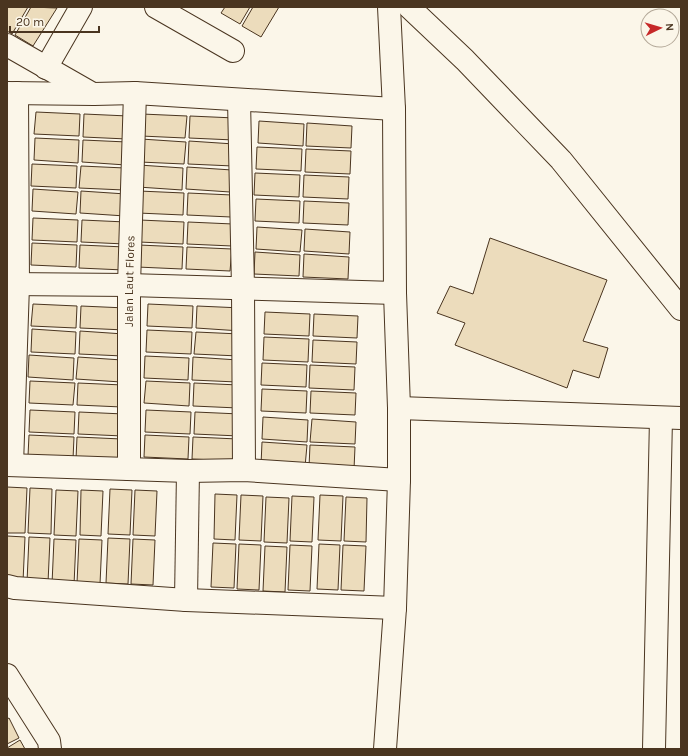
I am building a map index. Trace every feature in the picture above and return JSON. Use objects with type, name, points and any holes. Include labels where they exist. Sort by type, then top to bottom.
[{"type":"street","points":[[46,68],[82,7]]},
{"type":"street","points":[[156,7],[233,51]]},
{"type":"street","points":[[384,749],[395,608],[399,480],[399,408],[395,293],[394,109],[389,7]]},
{"type":"street","points":[[409,7],[465,60],[561,160],[681,309]]},
{"type":"street","points":[[7,44],[46,68],[94,94]]},
{"type":"street","points":[[394,109],[135,93],[12,93],[13,284],[9,465],[188,472],[244,470],[399,480]]},
{"type":"street","name":"Jalan Laut Flores","points":[[129,469],[130,285],[135,93]]},
{"type":"street","points":[[239,100],[243,288],[244,470]]},
{"type":"street","points":[[13,284],[130,285],[395,293]]},
{"type":"street","points":[[399,408],[671,418],[654,749]]},
{"type":"street","points":[[186,600],[188,472]]},
{"type":"street","points":[[7,586],[15,588],[186,600],[395,608]]},
{"type":"street","points":[[7,675],[49,741],[50,749]]},
{"type":"building","points":[[7,7],[28,7],[12,34],[7,31]]},
{"type":"building","points":[[31,7],[57,8],[33,46],[15,35]]},
{"type":"building","points":[[225,7],[250,7],[240,24],[221,13]]},
{"type":"building","points":[[253,7],[279,7],[261,37],[242,26]]},
{"type":"building","points":[[36,112],[80,114],[79,136],[34,134]]},
{"type":"building","points":[[84,114],[128,116],[127,139],[83,137]]},
{"type":"building","points":[[142,114],[187,116],[185,138],[141,136]]},
{"type":"building","points":[[190,116],[235,118],[234,140],[189,138]]},
{"type":"building","points":[[259,121],[304,124],[303,146],[258,143]]},
{"type":"building","points":[[307,123],[352,126],[351,148],[306,146]]},
{"type":"building","points":[[35,138],[79,140],[78,163],[34,160]]},
{"type":"building","points":[[141,139],[186,142],[184,164],[140,162]]},
{"type":"building","points":[[83,140],[127,142],[126,165],[82,162]]},
{"type":"building","points":[[189,141],[234,144],[233,166],[188,164]]},
{"type":"building","points":[[257,147],[302,149],[301,171],[256,169]]},
{"type":"building","points":[[306,149],[351,151],[350,174],[305,172]]},
{"type":"building","points":[[32,164],[77,166],[76,188],[31,186]]},
{"type":"building","points":[[139,165],[183,168],[182,190],[138,187]]},
{"type":"building","points":[[81,166],[125,168],[124,190],[79,188]]},
{"type":"building","points":[[187,167],[232,170],[230,192],[186,189]]},
{"type":"building","points":[[255,173],[300,175],[299,197],[254,195]]},
{"type":"building","points":[[304,175],[349,177],[348,199],[303,197]]},
{"type":"building","points":[[33,189],[78,192],[76,214],[32,211]]},
{"type":"building","points":[[81,191],[126,194],[125,216],[80,213]]},
{"type":"building","points":[[139,191],[184,193],[183,215],[138,213]]},
{"type":"building","points":[[188,193],[232,195],[231,217],[187,215]]},
{"type":"building","points":[[256,199],[300,201],[299,223],[255,221]]},
{"type":"building","points":[[304,201],[349,203],[348,225],[303,223]]},
{"type":"building","points":[[33,218],[78,220],[77,242],[32,240]]},
{"type":"building","points":[[82,220],[126,222],[125,244],[81,242]]},
{"type":"building","points":[[140,220],[184,222],[183,244],[139,242]]},
{"type":"building","points":[[188,222],[233,224],[232,246],[187,244]]},
{"type":"building","points":[[257,227],[302,230],[300,252],[256,249]]},
{"type":"building","points":[[305,229],[350,232],[349,254],[304,251]]},
{"type":"building","points":[[490,238],[607,280],[583,341],[608,348],[599,378],[573,370],[567,388],[455,345],[465,323],[437,313],[450,286],[473,294]]},
{"type":"building","points":[[32,243],[77,245],[76,267],[31,265]]},
{"type":"building","points":[[80,245],[125,247],[124,270],[79,268]]},
{"type":"building","points":[[139,245],[183,247],[182,269],[137,267]]},
{"type":"building","points":[[187,247],[232,249],[230,271],[186,269]]},
{"type":"building","points":[[255,252],[300,255],[299,276],[254,274]]},
{"type":"building","points":[[304,254],[349,257],[348,279],[303,277]]},
{"type":"building","points":[[33,304],[77,306],[76,328],[31,326]]},
{"type":"building","points":[[148,304],[193,306],[192,328],[147,326]]},
{"type":"building","points":[[81,306],[126,308],[125,330],[80,328]]},
{"type":"building","points":[[197,306],[242,308],[241,331],[196,328]]},
{"type":"building","points":[[265,312],[310,314],[309,336],[264,334]]},
{"type":"building","points":[[314,314],[358,316],[357,338],[313,336]]},
{"type":"building","points":[[32,329],[76,332],[75,354],[31,352]]},
{"type":"building","points":[[147,330],[192,332],[191,354],[146,352]]},
{"type":"building","points":[[80,331],[124,334],[123,356],[79,354]]},
{"type":"building","points":[[196,332],[240,334],[239,356],[194,354]]},
{"type":"building","points":[[264,337],[309,339],[308,362],[263,360]]},
{"type":"building","points":[[313,340],[357,342],[356,364],[312,362]]},
{"type":"building","points":[[29,355],[74,358],[73,380],[28,377]]},
{"type":"building","points":[[145,356],[189,358],[188,380],[144,378]]},
{"type":"building","points":[[78,357],[122,360],[121,382],[76,379]]},
{"type":"building","points":[[193,357],[238,360],[237,382],[192,380]]},
{"type":"building","points":[[262,363],[307,365],[306,387],[261,385]]},
{"type":"building","points":[[310,365],[355,367],[354,390],[309,388]]},
{"type":"building","points":[[30,381],[75,383],[73,405],[29,403]]},
{"type":"building","points":[[146,381],[190,383],[189,406],[144,403]]},
{"type":"building","points":[[78,383],[123,385],[122,407],[77,405]]},
{"type":"building","points":[[194,383],[239,385],[238,408],[193,406]]},
{"type":"building","points":[[262,389],[307,391],[306,413],[261,411]]},
{"type":"building","points":[[311,391],[356,393],[355,415],[310,413]]},
{"type":"building","points":[[30,410],[75,412],[74,434],[29,432]]},
{"type":"building","points":[[146,410],[191,412],[190,434],[145,432]]},
{"type":"building","points":[[79,412],[124,414],[123,436],[78,434]]},
{"type":"building","points":[[195,412],[240,414],[239,436],[194,434]]},
{"type":"building","points":[[263,417],[308,420],[307,442],[262,439]]},
{"type":"building","points":[[312,419],[356,422],[355,444],[310,442]]},
{"type":"building","points":[[29,435],[74,437],[73,459],[28,456]]},
{"type":"building","points":[[145,435],[189,437],[188,459],[144,457]]},
{"type":"building","points":[[77,437],[122,439],[121,461],[76,459]]},
{"type":"building","points":[[193,437],[238,439],[237,461],[192,459]]},
{"type":"building","points":[[262,442],[307,445],[305,467],[261,465]]},
{"type":"building","points":[[310,445],[355,447],[354,469],[309,467]]},
{"type":"building","points":[[7,487],[27,488],[25,533],[7,533]]},
{"type":"building","points":[[30,488],[52,489],[51,534],[28,533]]},
{"type":"building","points":[[110,489],[132,490],[130,535],[108,534]]},
{"type":"building","points":[[56,490],[78,491],[76,536],[54,535]]},
{"type":"building","points":[[81,490],[103,491],[101,536],[80,535]]},
{"type":"building","points":[[135,490],[157,491],[155,536],[133,535]]},
{"type":"building","points":[[215,494],[237,495],[235,540],[214,539]]},
{"type":"building","points":[[241,495],[263,496],[261,541],[239,540]]},
{"type":"building","points":[[320,495],[343,496],[341,541],[318,540]]},
{"type":"building","points":[[292,496],[314,497],[312,542],[290,541]]},
{"type":"building","points":[[266,497],[289,498],[287,543],[264,542]]},
{"type":"building","points":[[346,497],[367,498],[366,542],[344,541]]},
{"type":"building","points":[[7,536],[25,537],[23,582],[7,581]]},
{"type":"building","points":[[29,537],[50,538],[48,583],[27,582]]},
{"type":"building","points":[[108,538],[130,539],[128,584],[106,583]]},
{"type":"building","points":[[54,539],[76,540],[74,585],[52,584]]},
{"type":"building","points":[[79,539],[102,540],[100,584],[77,583]]},
{"type":"building","points":[[133,539],[155,540],[153,585],[131,584]]},
{"type":"building","points":[[213,543],[236,544],[234,588],[211,587]]},
{"type":"building","points":[[239,544],[261,545],[259,590],[237,589]]},
{"type":"building","points":[[319,544],[340,545],[338,590],[317,589]]},
{"type":"building","points":[[290,545],[312,546],[310,591],[288,590]]},
{"type":"building","points":[[343,545],[366,546],[364,591],[341,590]]},
{"type":"building","points":[[265,546],[287,547],[285,592],[263,591]]},
{"type":"building","points":[[9,718],[19,738],[7,744],[7,719]]},
{"type":"building","points":[[20,740],[25,749],[7,749],[7,748]]}]
